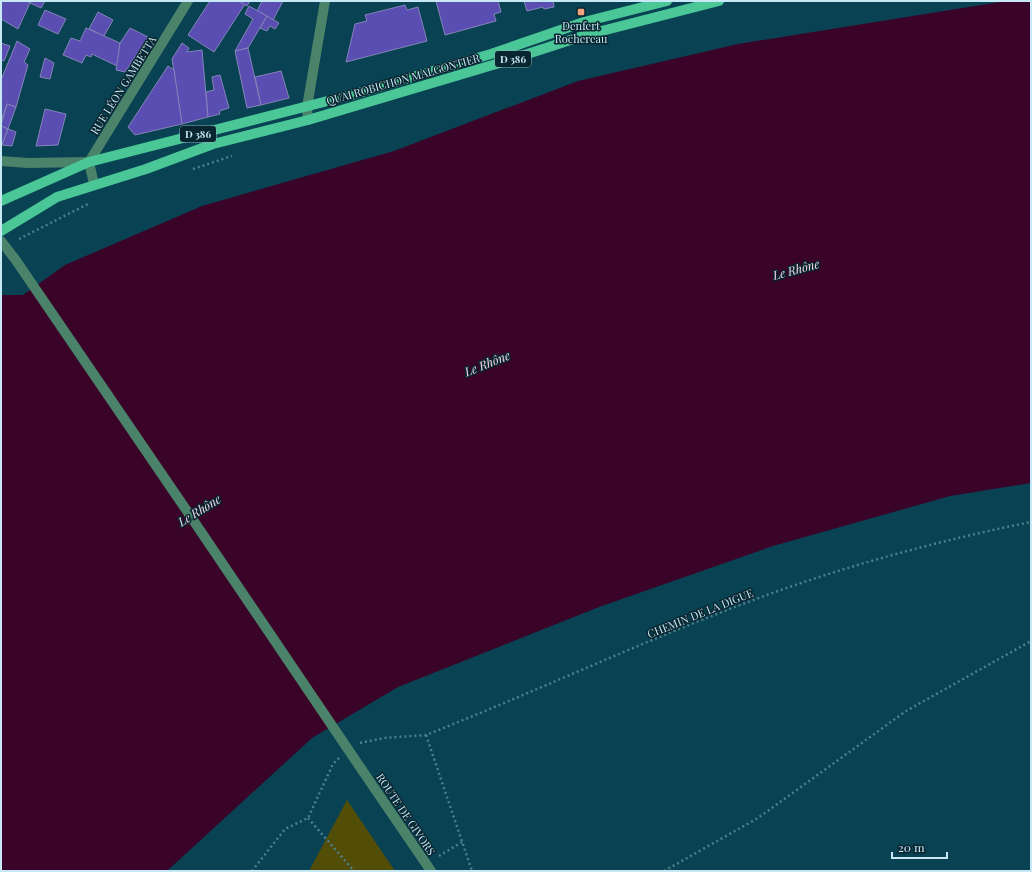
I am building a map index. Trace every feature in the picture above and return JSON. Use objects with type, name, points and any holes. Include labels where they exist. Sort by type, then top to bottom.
[{"type":"main road","name":"QUAI ROBICHON MALGONTIER","points":[[89,162],[307,107],[491,54],[584,22],[667,1]]},
{"type":"main road","name":"QUAI ROBICHON MALGONTIER","points":[[94,184],[146,169],[213,144],[308,120],[496,64],[586,35],[719,1]]},
{"type":"main road","name":"D 386","points":[[1,201],[89,162]]},
{"type":"main road","name":"D 386","points":[[1,231],[57,197],[94,184]]},
{"type":"street","points":[[308,120],[307,107],[325,1]]},
{"type":"street","name":"RUE LÉON GAMBETTA","points":[[89,162],[186,2]]},
{"type":"street","points":[[1,161],[28,163],[89,162],[94,184]]},
{"type":"street","name":"ROUTE DE GIVORS","points":[[1,241],[15,259],[430,871]]},
{"type":"path","name":"CHEMIN DE LA DIGUE","points":[[354,745],[384,738],[426,736],[696,622],[766,595],[816,578],[928,546],[1031,522]]},
{"type":"path","points":[[664,871],[758,818],[906,711],[1031,641]]},
{"type":"path","points":[[426,736],[472,871]]},
{"type":"path","points":[[252,871],[285,829],[308,818],[332,764],[343,754]]},
{"type":"path","points":[[308,818],[354,871]]},
{"type":"path","points":[[440,856],[462,842]]},
{"type":"shaded area","points":[[347,800],[395,871],[309,871]]},
{"type":"water","name":"Le Rhône","points":[[1006,1],[1031,1],[1031,483],[950,496],[773,546],[599,607],[398,687],[312,738],[167,871],[1,871],[1,295],[23,295],[65,265],[202,206],[394,151],[578,81],[738,44]]},
{"type":"building","points":[[1,1],[27,1],[30,3],[18,29],[1,19]]},
{"type":"building","points":[[31,1],[45,1],[41,8],[30,3]]},
{"type":"building","points":[[210,1],[239,1],[245,4],[214,52],[188,35]]},
{"type":"building","points":[[239,1],[250,1],[247,6]]},
{"type":"building","points":[[262,1],[283,1],[273,20],[257,11]]},
{"type":"building","points":[[436,1],[498,1],[501,12],[494,14],[496,21],[445,35]]},
{"type":"building","points":[[524,1],[553,1],[554,7],[544,9],[543,7],[527,11]]},
{"type":"building","points":[[405,5],[407,10],[418,7],[427,41],[346,62],[355,24],[367,21],[365,15]]},
{"type":"building","points":[[249,6],[267,16],[248,48],[235,51],[253,19],[245,14]]},
{"type":"building","points":[[45,10],[66,19],[58,34],[38,25]]},
{"type":"building","points":[[98,12],[113,20],[104,36],[89,29]]},
{"type":"building","points":[[267,16],[279,23],[275,29],[270,26],[267,31],[260,28]]},
{"type":"building","points":[[86,28],[120,43],[117,66],[92,54],[91,57],[86,55],[82,63],[63,55],[71,38],[80,41]]},
{"type":"building","points":[[130,28],[148,37],[125,72],[116,70],[120,43]]},
{"type":"building","points":[[17,41],[30,49],[24,62],[28,65],[16,107],[7,104],[1,122],[1,80]]},
{"type":"building","points":[[1,43],[10,46],[4,61],[1,60]]},
{"type":"building","points":[[182,43],[189,48],[187,52],[202,50],[208,117],[182,124],[172,59]]},
{"type":"building","points":[[248,48],[261,105],[247,108],[235,51]]},
{"type":"building","points":[[45,58],[54,63],[50,79],[40,77]]},
{"type":"building","points":[[168,66],[174,70],[182,124],[135,135],[128,127]]},
{"type":"building","points":[[281,71],[289,98],[261,105],[255,77]]},
{"type":"building","points":[[220,75],[229,108],[219,111],[220,114],[208,117],[206,92],[214,90],[212,77]]},
{"type":"building","points":[[7,104],[16,107],[8,129],[1,126]]},
{"type":"building","points":[[45,109],[66,114],[58,145],[36,146]]},
{"type":"building","points":[[1,126],[8,129],[2,145],[1,145]]},
{"type":"building","points":[[8,129],[16,132],[12,146],[2,145]]},
{"type":"place","name":"Denfert Rochereau","points":[[581,12]]}]
